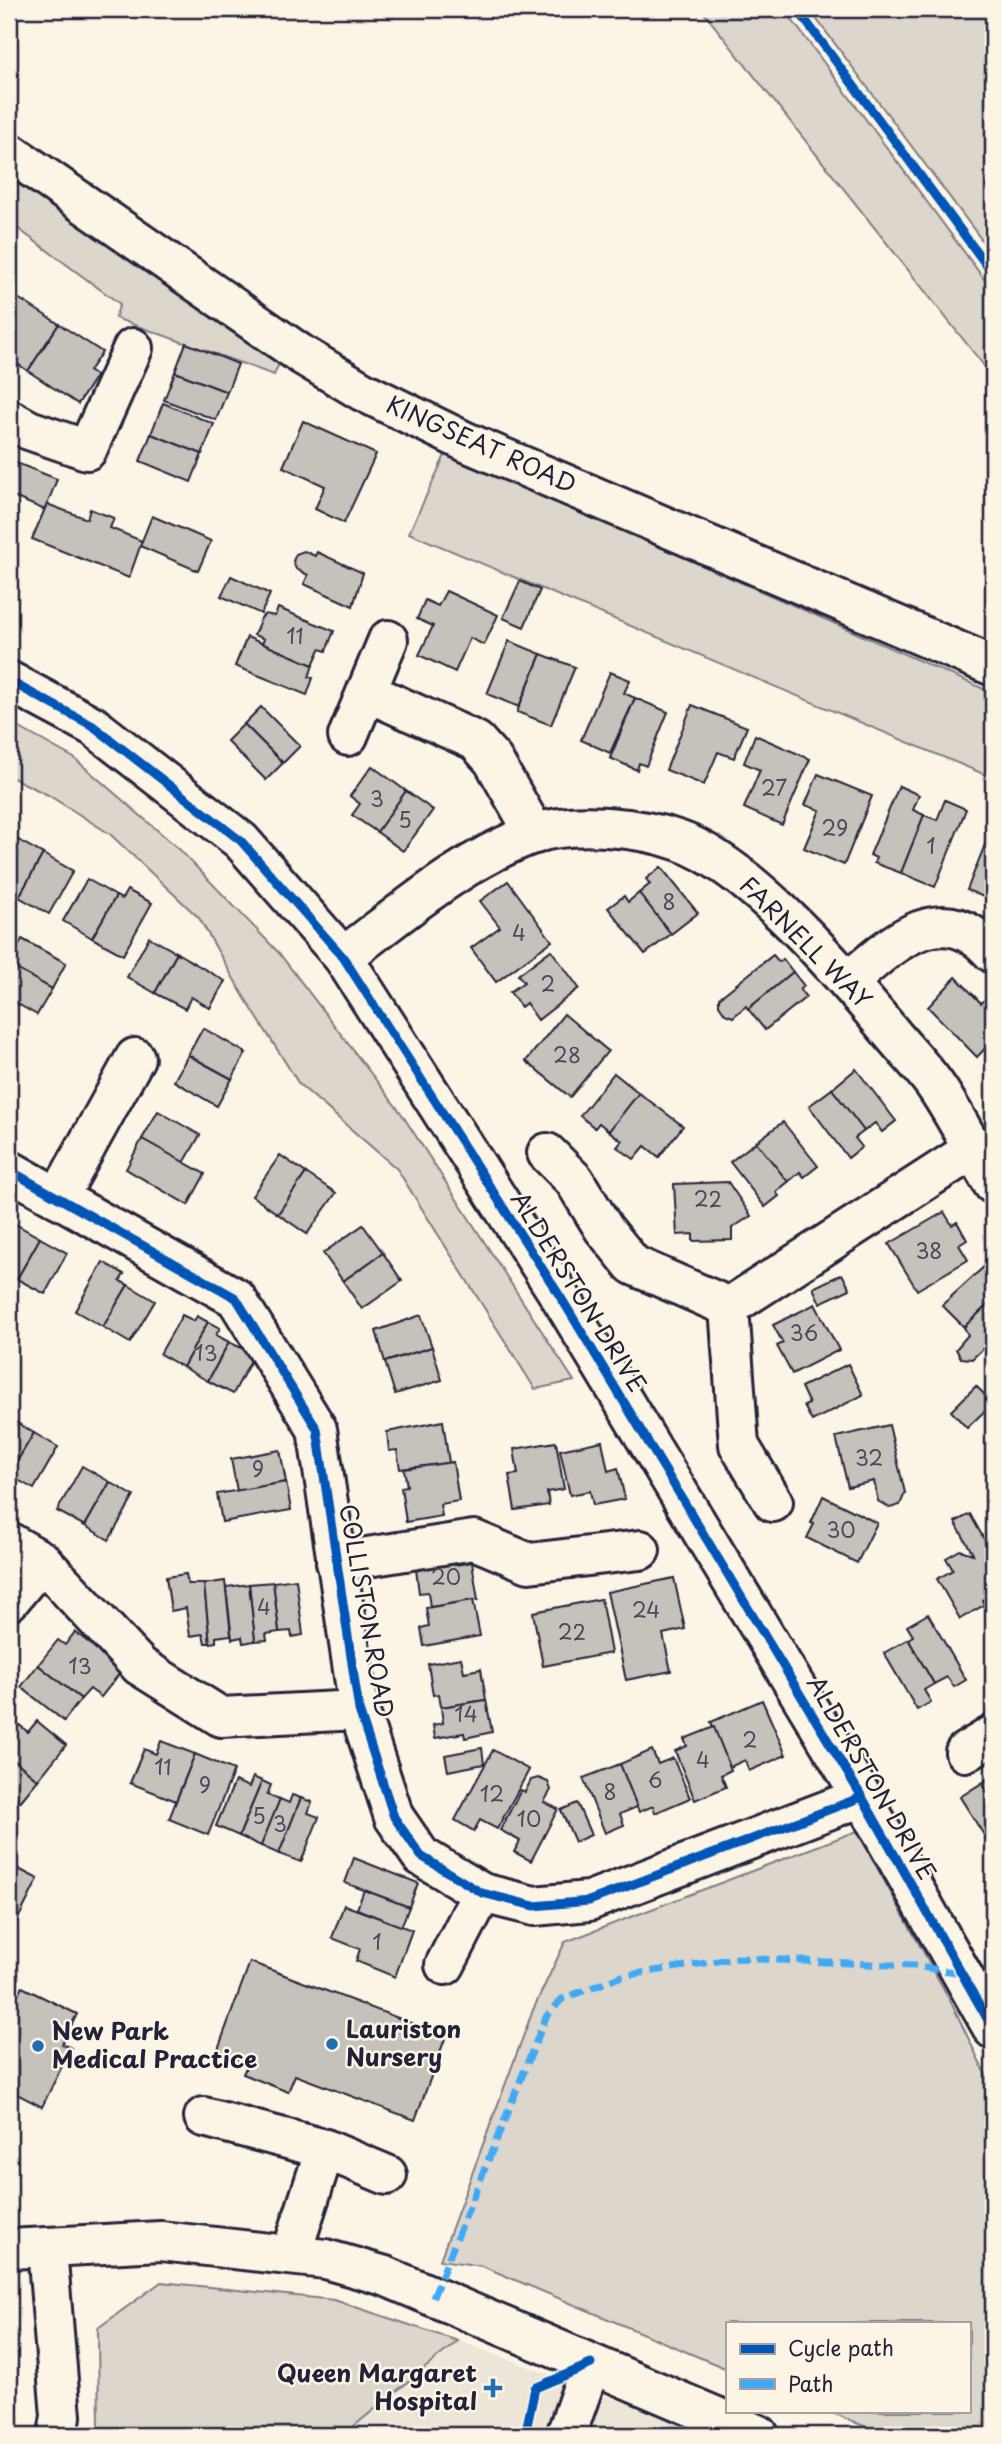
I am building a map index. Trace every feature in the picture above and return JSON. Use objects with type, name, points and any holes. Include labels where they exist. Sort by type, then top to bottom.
[{"type":"street","name":"KINGSEAT ROAD","points":[[9,152],[302,355],[362,391],[466,442],[993,666]]},
{"type":"street","points":[[9,419],[29,430],[87,450],[133,348]]},
{"type":"street","points":[[348,736],[388,640]]},
{"type":"street","name":"ALDERSTON DRIVE","points":[[9,681],[93,726],[241,841],[343,957],[563,1301],[862,1797],[993,2029]]},
{"type":"street","points":[[367,692],[476,741],[493,760],[535,834]]},
{"type":"street","name":"FARNELL WAY","points":[[343,957],[460,870],[535,834],[588,827],[630,830],[681,841],[729,867],[795,927],[848,982],[937,1087],[993,1184]]},
{"type":"street","points":[[848,982],[912,933],[934,927],[972,934],[993,953]]},
{"type":"street","points":[[58,1198],[135,1058]]},
{"type":"street","points":[[729,1307],[972,1150]]},
{"type":"street","points":[[547,1153],[574,1180],[604,1229],[633,1265],[729,1307]]},
{"type":"street","name":"COLLISTON ROAD","points":[[9,1170],[236,1298],[317,1429],[359,1710],[394,1817],[421,1856],[482,1893],[534,1906],[589,1901],[862,1797]]},
{"type":"street","points":[[729,1307],[738,1445],[773,1502]]},
{"type":"street","points":[[337,1562],[474,1540],[529,1563],[640,1550]]},
{"type":"street","points":[[9,1542],[42,1561],[140,1666],[221,1717],[359,1710]]},
{"type":"street","points":[[9,1601],[42,1561]]},
{"type":"street","points":[[445,1965],[482,1893]]},
{"type":"street","points":[[204,2117],[325,2149],[387,2175]]},
{"type":"street","points":[[291,2255],[325,2149]]},
{"type":"street","points":[[9,2249],[161,2241],[325,2259],[385,2276],[759,2435]]},
{"type":"street","points":[[47,2249],[61,2416],[58,2435]]},
{"type":"street","points":[[566,2435],[591,2364]]},
{"type":"shaded area","points":[[701,9],[784,9],[993,291],[993,377]]},
{"type":"shaded area","points":[[809,9],[993,9],[993,255]]},
{"type":"shaded area","points":[[9,169],[281,359],[274,375],[115,318],[120,304],[9,222]]},
{"type":"shaded area","points":[[446,453],[993,693],[993,778],[409,533]]},
{"type":"shaded area","points":[[9,722],[74,758],[179,849],[279,953],[401,1113],[574,1381],[535,1389],[397,1169],[299,1084],[199,918],[110,834],[48,795],[9,776]]},
{"type":"shaded area","points":[[857,1831],[952,2004],[993,2090],[993,2435],[886,2435],[829,2412],[970,2412],[970,2322],[726,2322],[726,2369],[482,2266],[440,2260],[533,2010],[565,1942]]},
{"type":"shaded area","points":[[161,2282],[334,2300],[458,2341],[343,2435],[99,2435],[98,2328]]},
{"type":"shaded area","name":"Queen Margaret Hospital","points":[[458,2341],[713,2435],[343,2435]]},
{"type":"building","points":[[18,298],[59,324],[28,371],[9,358],[9,312]]},
{"type":"building","points":[[59,324],[102,352],[89,371],[96,376],[78,404],[28,371]]},
{"type":"building","points":[[186,343],[238,364],[227,392],[175,372]]},
{"type":"building","points":[[175,372],[227,392],[216,420],[164,400]]},
{"type":"building","points":[[163,403],[214,424],[202,454],[151,434]]},
{"type":"building","points":[[303,421],[376,454],[344,523],[315,509],[325,486],[283,467]]},
{"type":"building","points":[[151,434],[202,454],[191,482],[140,461]]},
{"type":"building","points":[[9,460],[57,479],[45,510],[9,495]]},
{"type":"building","points":[[47,504],[87,519],[90,509],[114,518],[110,528],[142,541],[129,578],[32,539]]},
{"type":"building","points":[[152,516],[211,541],[198,571],[140,546]]},
{"type":"building","points":[[304,551],[315,556],[317,552],[363,573],[353,606],[304,584],[308,575],[296,569],[293,561],[296,554]]},
{"type":"building","points":[[231,576],[270,594],[261,614],[221,596]]},
{"type":"building","points":[[520,581],[540,590],[524,627],[503,618]]},
{"type":"building","points":[[446,591],[498,615],[484,645],[470,638],[455,672],[419,655],[433,626],[417,619],[425,600],[438,606]]},
{"type":"building","points":[[278,608],[334,631],[326,651],[320,649],[313,665],[262,644],[264,639],[254,635],[261,618],[265,614],[275,616]]},
{"type":"building","points":[[247,637],[313,665],[309,677],[313,678],[307,695],[235,666]]},
{"type":"building","points":[[509,641],[541,654],[519,707],[487,694]]},
{"type":"building","points":[[541,654],[575,667],[551,725],[517,712]]},
{"type":"building","points":[[610,672],[630,680],[624,693],[635,698],[610,753],[581,740]]},
{"type":"building","points":[[635,698],[668,712],[646,766],[639,763],[637,770],[610,758]]},
{"type":"building","points":[[692,705],[747,727],[734,758],[718,752],[704,785],[666,770]]},
{"type":"building","points":[[261,707],[300,746],[283,763],[244,724]]},
{"type":"building","points":[[244,724],[283,763],[266,780],[227,741]]},
{"type":"building","points":[[755,735],[810,759],[782,825],[744,808],[760,770],[744,763]]},
{"type":"building","points":[[372,766],[406,791],[377,832],[352,815],[360,804],[350,796]]},
{"type":"building","points":[[818,774],[872,796],[844,865],[804,848],[820,810],[805,805]]},
{"type":"building","points":[[899,786],[919,795],[913,810],[924,815],[901,873],[874,863],[876,858],[870,855]]},
{"type":"building","points":[[406,791],[433,810],[403,851],[377,832]]},
{"type":"building","points":[[945,800],[966,809],[935,887],[901,873],[924,815],[937,820]]},
{"type":"building","points":[[990,832],[993,833],[993,901],[967,890]]},
{"type":"building","points":[[13,837],[43,854],[19,897],[9,891],[9,845]]},
{"type":"building","points":[[43,854],[73,871],[49,914],[19,897]]},
{"type":"building","points":[[661,867],[698,913],[671,934],[639,893],[650,884],[646,879]]},
{"type":"building","points":[[87,879],[116,896],[92,938],[63,921]]},
{"type":"building","points":[[508,881],[552,941],[496,982],[471,948],[500,927],[480,901]]},
{"type":"building","points":[[127,890],[152,903],[123,955],[92,938],[116,896],[122,899]]},
{"type":"building","points":[[639,893],[671,934],[645,954],[608,908],[624,896],[628,902]]},
{"type":"building","points":[[149,937],[177,953],[155,993],[127,977]]},
{"type":"building","points":[[22,939],[66,963],[52,989],[9,965]]},
{"type":"building","points":[[551,950],[579,988],[538,1020],[526,1003],[521,1007],[510,992],[524,982],[518,975]]},
{"type":"building","points":[[177,953],[225,981],[210,1008],[191,997],[185,1009],[155,993]]},
{"type":"building","points":[[773,955],[779,962],[783,959],[793,972],[748,1009],[746,1006],[733,1017],[725,1014],[719,1005],[719,998]]},
{"type":"building","points":[[9,965],[52,989],[37,1015],[9,999]]},
{"type":"building","points":[[793,972],[804,986],[800,990],[806,997],[765,1030],[748,1009]]},
{"type":"building","points":[[956,977],[981,1003],[993,992],[993,1040],[977,1057],[928,1007]]},
{"type":"building","points":[[564,1014],[608,1051],[570,1097],[526,1061]]},
{"type":"building","points":[[203,1028],[246,1053],[232,1079],[188,1055]]},
{"type":"building","points":[[188,1055],[232,1079],[217,1106],[174,1081]]},
{"type":"building","points":[[856,1069],[896,1121],[882,1132],[875,1123],[864,1131],[832,1089]]},
{"type":"building","points":[[614,1073],[639,1093],[609,1131],[599,1123],[595,1128],[580,1116]]},
{"type":"building","points":[[832,1089],[864,1131],[855,1138],[862,1147],[848,1158],[809,1106]]},
{"type":"building","points":[[639,1093],[683,1126],[659,1157],[645,1146],[634,1159],[617,1147],[622,1141],[609,1131]]},
{"type":"building","points":[[158,1111],[200,1135],[184,1163],[142,1139]]},
{"type":"building","points":[[783,1122],[818,1166],[804,1177],[800,1172],[788,1182],[756,1142]]},
{"type":"building","points":[[142,1139],[205,1174],[188,1205],[126,1169]]},
{"type":"building","points":[[756,1142],[788,1182],[776,1192],[779,1196],[765,1207],[730,1162]]},
{"type":"building","points":[[280,1155],[306,1173],[278,1214],[252,1196]]},
{"type":"building","points":[[306,1173],[336,1193],[307,1234],[278,1214]]},
{"type":"building","points":[[728,1182],[751,1216],[732,1228],[732,1240],[693,1241],[693,1234],[677,1235],[674,1184]]},
{"type":"building","points":[[944,1212],[952,1225],[957,1222],[967,1240],[959,1245],[968,1260],[917,1290],[889,1244]]},
{"type":"building","points":[[10,1221],[40,1238],[17,1279],[9,1275]]},
{"type":"building","points":[[363,1225],[383,1253],[343,1281],[323,1253]]},
{"type":"building","points":[[40,1238],[67,1253],[45,1294],[17,1279]]},
{"type":"building","points":[[383,1253],[402,1281],[362,1309],[343,1281]]},
{"type":"building","points":[[103,1262],[124,1274],[120,1281],[128,1285],[103,1327],[75,1311]]},
{"type":"building","points":[[987,1264],[993,1271],[993,1300],[964,1327],[942,1305]]},
{"type":"building","points":[[842,1274],[850,1289],[820,1303],[813,1288]]},
{"type":"building","points":[[128,1285],[155,1301],[130,1343],[103,1327]]},
{"type":"building","points":[[993,1300],[993,1339],[972,1359],[961,1358],[956,1349],[968,1335],[964,1327]]},
{"type":"building","points":[[815,1304],[839,1350],[792,1374],[777,1346],[783,1343],[773,1325]]},
{"type":"building","points":[[182,1315],[194,1321],[197,1316],[208,1322],[183,1367],[160,1354]]},
{"type":"building","points":[[421,1315],[432,1347],[385,1362],[376,1331]]},
{"type":"building","points":[[208,1322],[220,1328],[216,1335],[229,1342],[208,1381],[183,1367]]},
{"type":"building","points":[[229,1342],[243,1349],[245,1345],[256,1351],[233,1394],[208,1381]]},
{"type":"building","points":[[432,1347],[442,1380],[395,1394],[385,1362]]},
{"type":"building","points":[[848,1364],[863,1395],[812,1421],[804,1406],[809,1404],[801,1387]]},
{"type":"building","points":[[976,1386],[993,1403],[967,1428],[951,1411]]},
{"type":"building","points":[[9,1418],[34,1433],[9,1475]]},
{"type":"building","points":[[443,1421],[449,1463],[400,1469],[397,1450],[389,1451],[387,1432]]},
{"type":"building","points":[[889,1425],[905,1493],[900,1505],[890,1508],[878,1501],[874,1481],[848,1487],[836,1437]]},
{"type":"building","points":[[34,1433],[58,1447],[34,1489],[9,1475]]},
{"type":"building","points":[[602,1441],[608,1471],[618,1468],[625,1499],[593,1505],[590,1491],[570,1495],[560,1450]]},
{"type":"building","points":[[556,1442],[564,1489],[547,1492],[549,1505],[515,1510],[509,1475],[518,1474],[514,1449]]},
{"type":"building","points":[[280,1450],[286,1482],[237,1491],[231,1459]]},
{"type":"building","points":[[453,1462],[459,1501],[440,1504],[442,1516],[406,1522],[401,1487],[407,1486],[404,1469]]},
{"type":"building","points":[[82,1466],[110,1482],[85,1526],[57,1511]]},
{"type":"building","points":[[110,1482],[134,1496],[109,1540],[85,1526]]},
{"type":"building","points":[[286,1482],[291,1510],[222,1522],[217,1494]]},
{"type":"building","points":[[823,1496],[877,1523],[857,1563],[807,1538]]},
{"type":"building","points":[[970,1514],[993,1555],[993,1594],[982,1600],[984,1605],[960,1619],[937,1579],[953,1570],[946,1558],[960,1550],[973,1554],[955,1522]]},
{"type":"building","points":[[454,1554],[455,1565],[472,1562],[478,1600],[430,1607],[428,1592],[419,1593],[415,1561]]},
{"type":"building","points":[[186,1574],[188,1584],[204,1584],[210,1643],[205,1643],[203,1634],[190,1636],[186,1608],[171,1611],[166,1577]]},
{"type":"building","points":[[674,1578],[685,1629],[663,1634],[671,1671],[626,1680],[607,1592]]},
{"type":"building","points":[[296,1579],[303,1635],[292,1637],[291,1631],[279,1632],[273,1582]]},
{"type":"building","points":[[225,1581],[231,1635],[216,1637],[216,1642],[210,1643],[204,1584]]},
{"type":"building","points":[[273,1582],[279,1632],[266,1634],[267,1640],[255,1641],[249,1584]]},
{"type":"building","points":[[249,1584],[255,1641],[243,1643],[242,1637],[232,1639],[226,1587]]},
{"type":"building","points":[[601,1599],[611,1653],[543,1666],[533,1612]]},
{"type":"building","points":[[473,1600],[480,1636],[424,1646],[421,1628],[429,1626],[426,1608]]},
{"type":"building","points":[[928,1614],[966,1680],[954,1687],[947,1677],[934,1684],[908,1639],[913,1636],[907,1626]]},
{"type":"building","points":[[75,1632],[123,1669],[101,1697],[90,1689],[81,1699],[38,1665],[58,1640],[65,1645]]},
{"type":"building","points":[[908,1639],[934,1684],[924,1690],[931,1702],[917,1710],[884,1653]]},
{"type":"building","points":[[461,1658],[464,1672],[481,1669],[486,1700],[441,1707],[439,1694],[433,1695],[428,1664]]},
{"type":"building","points":[[38,1665],[81,1699],[64,1721],[21,1687]]},
{"type":"building","points":[[486,1700],[492,1732],[465,1738],[464,1733],[435,1738],[433,1725],[443,1723],[441,1707]]},
{"type":"building","points":[[762,1700],[786,1755],[749,1771],[745,1760],[730,1767],[711,1722]]},
{"type":"building","points":[[37,1721],[66,1745],[38,1780],[9,1756],[9,1735],[18,1724],[28,1732]]},
{"type":"building","points":[[714,1727],[731,1770],[721,1775],[726,1787],[695,1800],[675,1751],[687,1746],[684,1739]]},
{"type":"building","points":[[161,1741],[195,1754],[176,1801],[130,1783],[144,1749],[156,1754]]},
{"type":"building","points":[[482,1748],[484,1764],[448,1771],[445,1755]]},
{"type":"building","points":[[493,1750],[529,1770],[497,1829],[480,1820],[474,1831],[455,1820]]},
{"type":"building","points":[[652,1750],[658,1764],[673,1758],[690,1798],[655,1813],[653,1806],[639,1812],[620,1764]]},
{"type":"building","points":[[195,1754],[234,1770],[208,1835],[169,1819]]},
{"type":"building","points":[[9,1756],[38,1780],[20,1802],[9,1793]]},
{"type":"building","points":[[620,1764],[637,1807],[620,1814],[624,1825],[605,1833],[583,1778]]},
{"type":"building","points":[[993,1776],[993,1802],[982,1783]]},
{"type":"building","points":[[253,1777],[262,1781],[239,1836],[216,1826],[235,1781],[249,1787]]},
{"type":"building","points":[[538,1778],[548,1782],[551,1790],[544,1802],[558,1809],[531,1861],[514,1852],[520,1841],[500,1830],[521,1790],[525,1792],[531,1780]]},
{"type":"building","points":[[262,1781],[271,1785],[267,1795],[280,1799],[261,1846],[239,1836]]},
{"type":"building","points":[[982,1783],[993,1802],[993,1841],[989,1843],[960,1797]]},
{"type":"building","points":[[292,1795],[301,1798],[279,1854],[261,1846],[280,1799],[289,1803]]},
{"type":"building","points":[[301,1798],[312,1802],[308,1813],[319,1817],[301,1862],[279,1854]]},
{"type":"building","points":[[577,1803],[591,1835],[575,1842],[561,1810]]},
{"type":"building","points":[[354,1858],[418,1883],[409,1907],[345,1883]]},
{"type":"building","points":[[9,1864],[38,1879],[9,1937]]},
{"type":"building","points":[[364,1890],[409,1907],[401,1927],[357,1909]]},
{"type":"building","points":[[344,1905],[412,1930],[395,1977],[356,1961],[360,1949],[332,1938]]},
{"type":"building","name":"Lauriston Nursery","points":[[250,1962],[446,2036],[415,2120],[295,2075],[288,2092],[243,2074],[248,2063],[217,2052]]},
{"type":"building","name":"New Park Medical Practice","points":[[22,1987],[77,2014],[62,2044],[71,2048],[42,2107],[9,2090],[9,2011]]},
{"type":"marked path","points":[[433,2297],[546,2017],[562,1999],[622,1976],[737,1958],[914,1966],[962,1973]]},
{"type":"cycle path","points":[[797,9],[993,274]]},
{"type":"cycle path","points":[[9,681],[93,726],[241,841],[343,957],[563,1301],[862,1797],[993,2029]]},
{"type":"cycle path","points":[[9,1170],[236,1298],[317,1429],[359,1710],[394,1817],[421,1856],[482,1893],[534,1906],[589,1901],[862,1797]]},
{"type":"cycle path","points":[[525,2435],[535,2388],[591,2364]]},
{"type":"place","name":"Lauriston Nursery","points":[[332,2044]]},
{"type":"place","name":"New Park Medical Practice","points":[[38,2046]]},
{"type":"place","name":"Queen Margaret Hospital","points":[[493,2388]]}]
